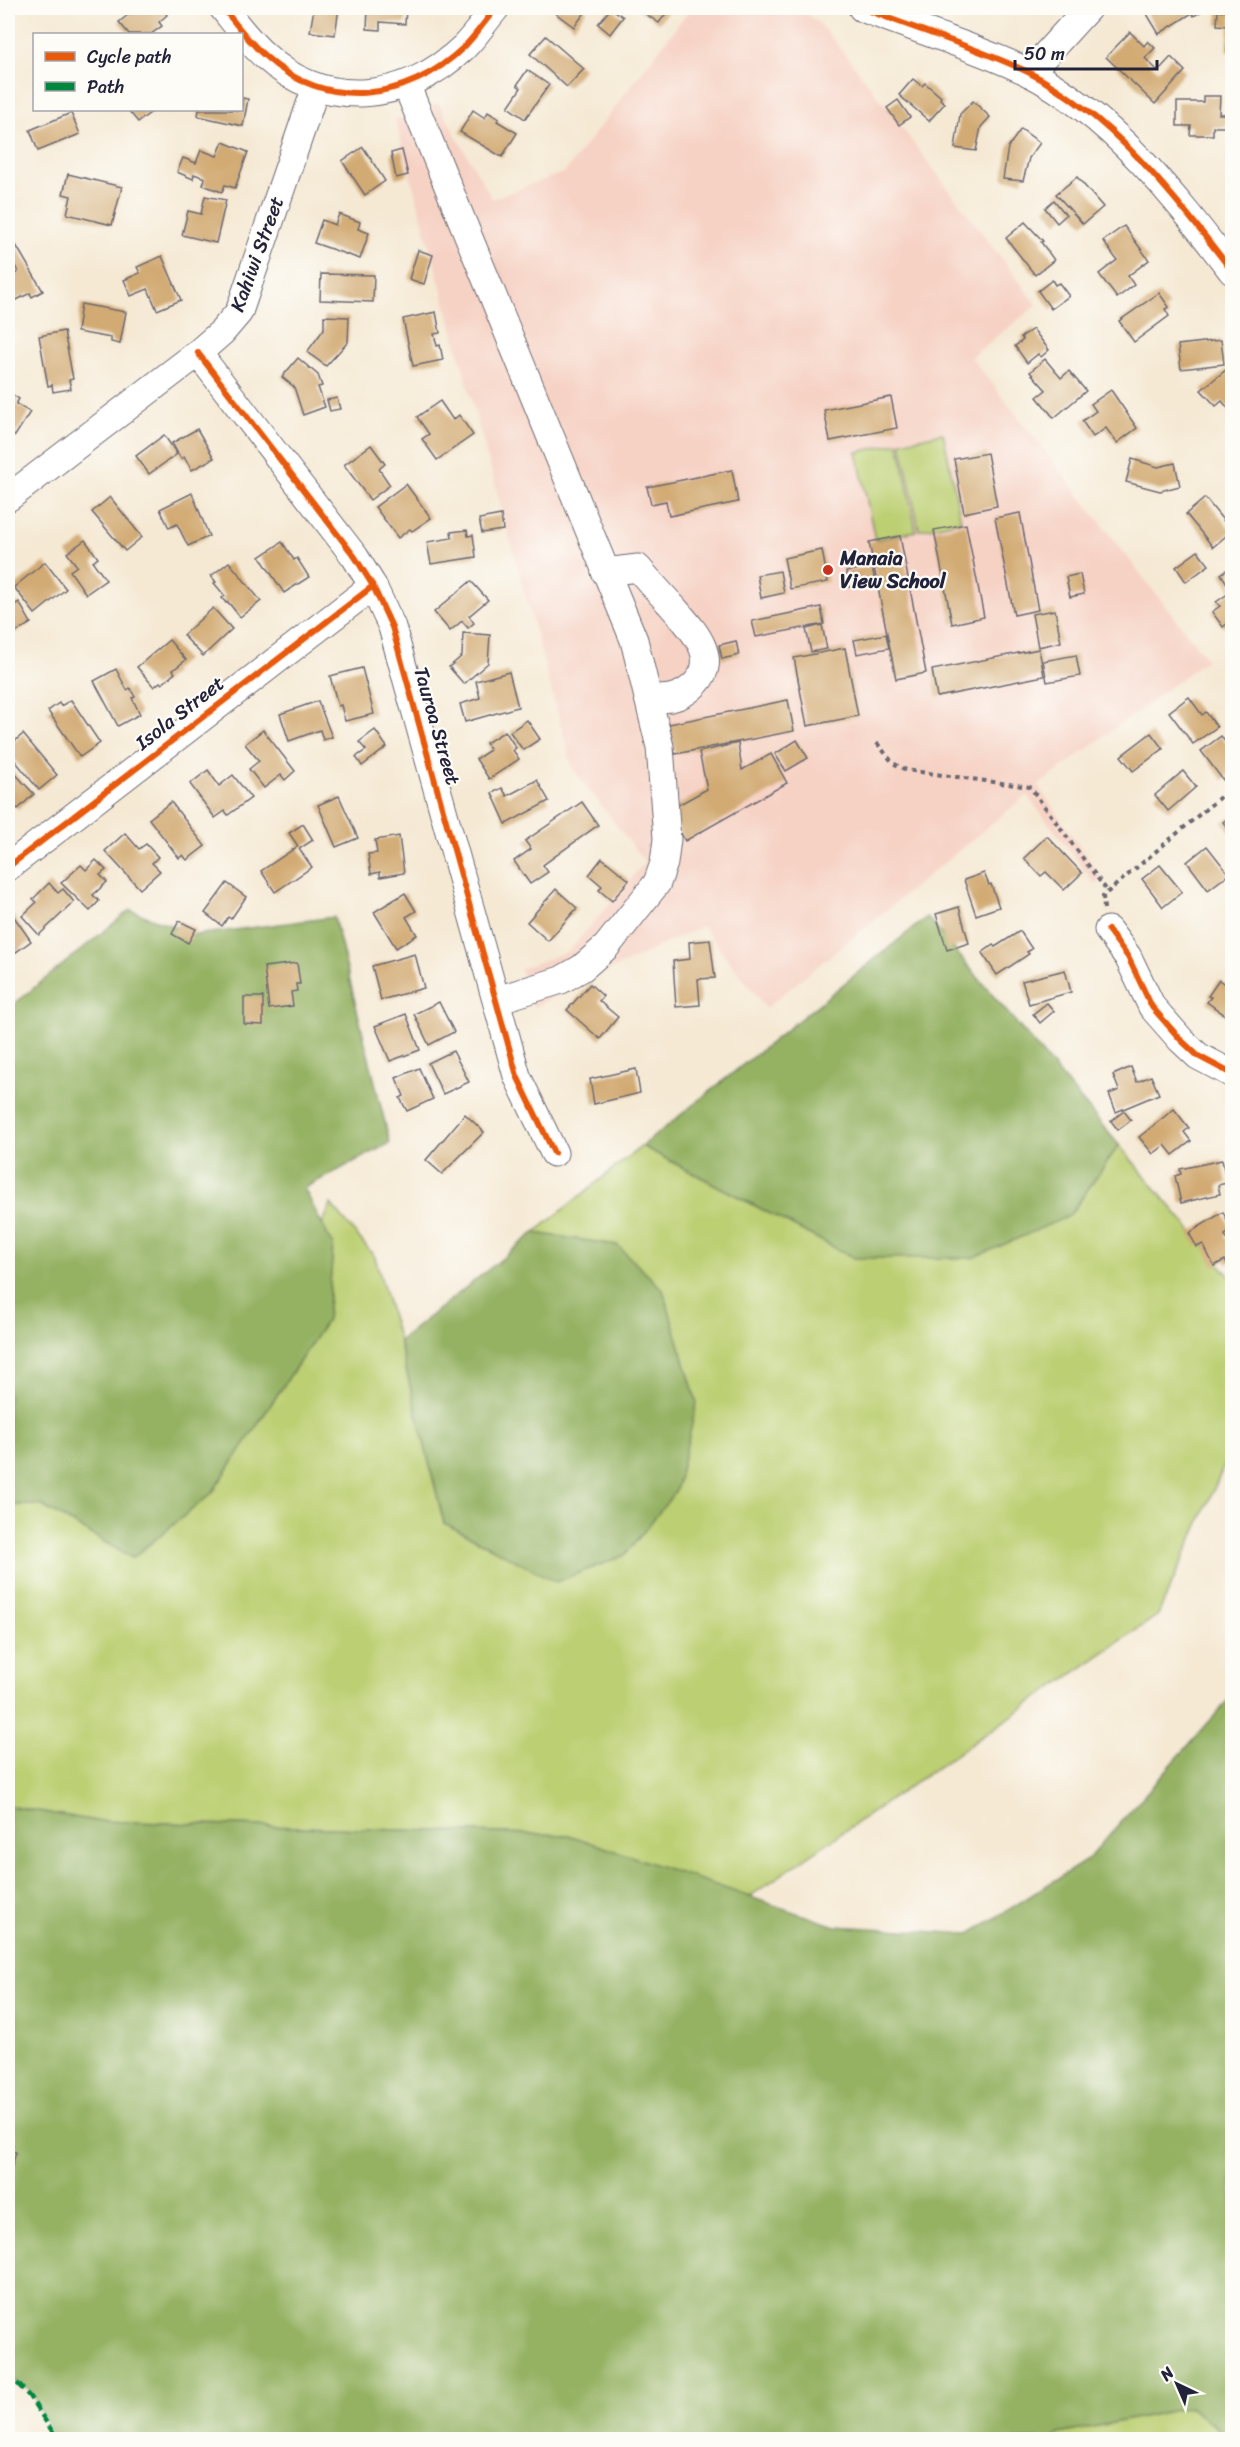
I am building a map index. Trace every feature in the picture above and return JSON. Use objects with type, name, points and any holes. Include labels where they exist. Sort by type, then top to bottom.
[{"type":"street","points":[[223,8],[265,56],[298,79],[316,87],[337,92],[375,94],[425,76],[455,55],[496,8]]},
{"type":"street","points":[[862,8],[985,52],[1029,73],[1077,104],[1133,153],[1185,211],[1233,271]]},
{"type":"street","points":[[1029,73],[1088,8]]},
{"type":"street","points":[[406,84],[634,640],[660,747],[667,838],[664,863],[657,883],[606,946],[582,968],[561,980],[497,1000]]},
{"type":"street","name":"Kahiwi Street","points":[[8,498],[198,353],[222,332],[239,312],[316,87]]},
{"type":"street","name":"Tauroa Street","points":[[198,353],[355,556],[373,586],[392,627],[517,1076],[554,1153]]},
{"type":"street","points":[[605,572],[638,568],[698,636],[706,658],[704,673],[692,687],[679,696],[661,700],[648,697]]},
{"type":"street","name":"Isola Street","points":[[8,867],[373,586]]},
{"type":"street","points":[[1108,930],[1128,957],[1152,1007],[1198,1056],[1233,1074]]},
{"type":"path","points":[[877,743],[893,764],[906,770],[1030,787],[1108,892]]},
{"type":"path","points":[[1108,930],[1102,896],[1233,787]]},
{"type":"shaded area","name":"Manaia View School","points":[[691,8],[798,8],[820,24],[853,64],[1037,305],[971,357],[1207,659],[1038,786],[1102,879],[1095,884],[1027,795],[766,1008],[702,926],[533,1007],[520,969],[569,951],[645,862],[573,769],[395,120],[438,103],[492,199],[565,172]]},
{"type":"green space","points":[[943,433],[961,521],[919,530],[901,442]]},
{"type":"green space","points":[[899,443],[916,531],[875,540],[857,452]]},
{"type":"green space","points":[[130,910],[195,935],[334,917],[390,1143],[304,1188],[333,1246],[327,1320],[212,1493],[132,1558],[41,1505],[8,1505],[8,1009]]},
{"type":"green space","points":[[927,917],[1119,1145],[1069,1216],[973,1258],[854,1258],[642,1146]]},
{"type":"green space","points":[[1119,1145],[1232,1279],[1232,1448],[1158,1615],[749,1897],[568,1835],[96,1821],[8,1806],[8,1505],[41,1505],[132,1558],[212,1493],[327,1320],[333,1247],[322,1225],[331,1204],[375,1257],[399,1341],[444,1523],[617,1245],[534,1233],[642,1146],[854,1258],[1069,1216]]},
{"type":"green space","points":[[534,1233],[617,1245],[663,1290],[697,1403],[676,1491],[625,1555],[556,1582],[444,1523],[399,1341]]},
{"type":"green space","points":[[1232,1696],[1232,2439],[1190,2407],[1059,2434],[1051,2440],[55,2439],[30,2390],[8,2378],[8,1806],[96,1821],[569,1835],[835,1926],[970,1934],[1087,1860]]},
{"type":"green space","points":[[1190,2407],[1230,2439],[1051,2440],[1059,2434]]},
{"type":"building","points":[[137,8],[162,8],[167,15],[159,22],[162,26],[152,33],[128,33],[119,22]]},
{"type":"building","points":[[314,8],[339,8],[335,35],[310,32]]},
{"type":"building","points":[[368,8],[406,8],[405,24],[380,22],[380,30],[367,29]]},
{"type":"building","points":[[560,8],[587,10],[574,27],[555,13]]},
{"type":"building","points":[[611,8],[623,17],[610,34],[598,24]]},
{"type":"building","points":[[637,8],[670,8],[659,23]]},
{"type":"building","points":[[1158,8],[1207,8],[1194,16],[1192,13],[1159,34],[1147,14]]},
{"type":"building","points":[[1224,8],[1232,8],[1232,52],[1227,52],[1229,26],[1217,25],[1218,11],[1224,11]]},
{"type":"building","points":[[1130,32],[1144,46],[1148,41],[1155,48],[1145,58],[1158,71],[1171,57],[1185,71],[1155,104],[1106,57]]},
{"type":"building","points":[[546,36],[584,69],[567,87],[530,54]]},
{"type":"building","points":[[527,70],[549,85],[525,119],[508,107],[521,88],[517,85]]},
{"type":"building","points":[[913,79],[922,86],[925,83],[945,103],[929,121],[899,95]]},
{"type":"building","points":[[1203,96],[1220,96],[1219,114],[1227,114],[1227,127],[1213,127],[1213,135],[1190,135],[1191,126],[1177,126],[1177,102],[1203,102]]},
{"type":"building","points":[[243,98],[248,99],[243,126],[198,116],[199,111],[243,111]]},
{"type":"building","points":[[898,100],[910,117],[899,125],[887,108]]},
{"type":"building","points":[[973,101],[990,117],[981,127],[976,151],[955,148],[960,114]]},
{"type":"building","points":[[473,110],[485,118],[488,112],[499,119],[497,121],[517,133],[502,157],[460,132]]},
{"type":"building","points":[[129,111],[153,111],[138,122]]},
{"type":"building","points":[[71,113],[80,134],[38,151],[30,130]]},
{"type":"building","points":[[1021,129],[1040,143],[1029,158],[1023,181],[1003,179],[1008,147]]},
{"type":"building","points":[[223,142],[248,152],[235,188],[225,185],[222,192],[203,185],[205,178],[194,174],[193,179],[177,172],[183,158],[196,163],[201,150],[217,156]]},
{"type":"building","points":[[1232,145],[1232,162],[1226,159]]},
{"type":"building","points":[[363,147],[385,181],[365,195],[342,161]]},
{"type":"building","points":[[402,150],[408,175],[396,178],[391,153]]},
{"type":"building","points":[[68,174],[122,187],[112,225],[67,214],[71,196],[63,194]]},
{"type":"building","points":[[1077,177],[1103,207],[1083,224],[1056,194]]},
{"type":"building","points":[[205,196],[226,200],[216,243],[182,235],[188,211],[201,214]]},
{"type":"building","points":[[1054,200],[1066,215],[1057,223],[1045,208]]},
{"type":"building","points":[[339,214],[360,222],[358,229],[369,233],[360,259],[314,243],[322,220],[335,225]]},
{"type":"building","points":[[1025,222],[1043,241],[1041,242],[1054,260],[1035,275],[1006,238]]},
{"type":"building","points":[[1124,226],[1149,260],[1128,276],[1134,285],[1117,298],[1099,274],[1117,260],[1103,241]]},
{"type":"building","points":[[13,240],[43,291],[32,297],[30,293],[13,302],[8,293],[8,278],[18,272],[15,266],[8,271],[8,243]]},
{"type":"building","points":[[418,250],[433,255],[424,284],[409,279]]},
{"type":"building","points":[[162,256],[181,300],[157,310],[148,289],[131,296],[124,280],[140,273],[137,267]]},
{"type":"building","points":[[321,274],[374,275],[373,302],[320,300]]},
{"type":"building","points":[[1052,280],[1055,285],[1059,283],[1069,296],[1051,309],[1038,291]]},
{"type":"building","points":[[1159,293],[1169,307],[1165,309],[1169,316],[1134,342],[1119,321]]},
{"type":"building","points":[[81,304],[126,312],[120,344],[111,342],[111,338],[77,332]]},
{"type":"building","points":[[436,312],[440,333],[434,334],[437,346],[440,345],[443,360],[413,366],[403,319]]},
{"type":"building","points":[[324,316],[349,317],[348,342],[326,366],[307,352],[324,329]]},
{"type":"building","points":[[1033,329],[1049,350],[1041,357],[1038,354],[1027,363],[1015,346],[1023,340],[1021,337]]},
{"type":"building","points":[[64,331],[73,379],[69,380],[71,389],[53,392],[52,385],[48,386],[39,336]]},
{"type":"building","points":[[1221,340],[1224,364],[1181,369],[1178,345]]},
{"type":"building","points":[[298,358],[318,375],[322,386],[318,387],[325,407],[303,415],[294,387],[282,377]]},
{"type":"building","points":[[1045,359],[1061,378],[1069,371],[1086,391],[1054,418],[1037,397],[1046,390],[1030,372]]},
{"type":"building","points":[[1227,369],[1232,376],[1232,413],[1222,401],[1216,406],[1201,390]]},
{"type":"building","points":[[1111,390],[1137,428],[1117,443],[1106,428],[1093,437],[1082,421],[1096,411],[1091,404]]},
{"type":"building","points":[[10,393],[19,399],[16,404],[30,412],[15,436],[8,431]]},
{"type":"building","points":[[891,397],[897,428],[830,441],[824,410]]},
{"type":"building","points":[[337,398],[340,409],[330,411],[327,400]]},
{"type":"building","points":[[440,401],[453,420],[459,415],[473,435],[437,460],[422,439],[429,434],[417,417]]},
{"type":"building","points":[[197,429],[214,458],[192,470],[184,457],[181,459],[172,443]]},
{"type":"building","points":[[164,435],[177,454],[149,474],[136,456]]},
{"type":"building","points":[[371,445],[385,464],[379,469],[390,485],[370,500],[344,465]]},
{"type":"building","points":[[987,453],[997,506],[964,513],[954,459]]},
{"type":"building","points":[[1132,459],[1158,467],[1175,463],[1180,486],[1160,491],[1126,482]]},
{"type":"building","points":[[732,470],[738,502],[669,516],[666,501],[651,504],[647,487]]},
{"type":"building","points":[[406,484],[431,518],[398,538],[375,507]]},
{"type":"building","points":[[192,493],[209,536],[188,546],[177,524],[169,528],[160,509]]},
{"type":"building","points":[[110,497],[142,537],[125,551],[92,512]]},
{"type":"building","points":[[1205,498],[1232,531],[1213,547],[1186,514]]},
{"type":"building","points":[[1020,513],[1038,610],[1014,615],[995,518]]},
{"type":"building","points":[[501,515],[503,530],[482,533],[479,519]]},
{"type":"building","points":[[966,524],[984,617],[952,624],[934,530]]},
{"type":"building","points":[[467,530],[468,536],[473,535],[476,557],[431,564],[427,542],[452,538],[451,532]]},
{"type":"building","points":[[900,536],[926,673],[896,679],[869,542]]},
{"type":"building","points":[[85,540],[98,558],[93,562],[106,580],[86,594],[70,571],[77,566],[67,553]]},
{"type":"building","points":[[282,542],[294,560],[297,558],[309,577],[284,593],[260,557]]},
{"type":"building","points":[[822,550],[828,582],[790,589],[784,558]]},
{"type":"building","points":[[1198,551],[1209,565],[1186,582],[1176,567]]},
{"type":"building","points":[[45,562],[66,589],[35,614],[14,587]]},
{"type":"building","points":[[229,562],[261,601],[240,617],[222,598],[225,596],[211,576]]},
{"type":"building","points":[[872,566],[875,582],[849,587],[846,572]]},
{"type":"building","points":[[1232,566],[1232,591],[1221,574]]},
{"type":"building","points":[[780,571],[784,593],[761,598],[757,575]]},
{"type":"building","points":[[1080,574],[1084,594],[1070,597],[1066,577]]},
{"type":"building","points":[[471,581],[488,600],[469,616],[474,623],[468,628],[462,621],[450,631],[434,612]]},
{"type":"building","points":[[1232,591],[1232,620],[1223,627],[1212,612],[1220,606],[1216,602]]},
{"type":"building","points":[[19,602],[31,623],[8,637],[8,609]]},
{"type":"building","points":[[821,607],[824,624],[756,637],[752,621]]},
{"type":"building","points":[[213,608],[232,629],[203,656],[183,635]]},
{"type":"building","points":[[1055,610],[1061,642],[1038,647],[1032,614]]},
{"type":"building","points":[[822,625],[827,649],[811,652],[806,629]]},
{"type":"building","points":[[463,633],[490,635],[488,663],[464,684],[449,667],[462,656]]},
{"type":"building","points":[[886,634],[889,648],[857,654],[854,640]]},
{"type":"building","points":[[169,640],[186,660],[173,670],[175,673],[162,684],[160,682],[154,687],[137,667]]},
{"type":"building","points":[[736,641],[739,655],[722,659],[719,645]]},
{"type":"building","points":[[845,648],[858,716],[807,726],[794,658]]},
{"type":"building","points":[[1039,649],[1044,676],[937,697],[932,670]]},
{"type":"building","points":[[1076,655],[1080,676],[1047,682],[1043,661]]},
{"type":"building","points":[[362,668],[374,714],[345,721],[341,705],[338,706],[330,676]]},
{"type":"building","points":[[116,669],[127,690],[130,688],[135,697],[132,698],[140,714],[118,726],[94,681]]},
{"type":"building","points":[[509,672],[518,707],[465,722],[460,704],[480,698],[476,681]]},
{"type":"building","points":[[1189,697],[1202,715],[1206,712],[1217,727],[1193,744],[1169,712]]},
{"type":"building","points":[[71,700],[100,743],[80,757],[48,711],[59,703],[61,706]]},
{"type":"building","points":[[788,700],[794,731],[675,754],[669,724]]},
{"type":"building","points":[[318,701],[332,737],[323,740],[320,730],[289,741],[280,714]]},
{"type":"building","points":[[527,720],[540,739],[523,750],[510,732]]},
{"type":"building","points":[[263,730],[295,771],[285,780],[281,775],[264,788],[249,769],[259,761],[245,744]]},
{"type":"building","points":[[375,730],[387,747],[362,766],[356,757],[366,750],[359,742]]},
{"type":"building","points":[[505,731],[516,748],[513,750],[519,759],[489,779],[476,759],[490,750],[486,743]]},
{"type":"building","points":[[1151,733],[1163,749],[1133,771],[1121,756]]},
{"type":"building","points":[[23,734],[57,775],[39,790],[8,752],[8,747]]},
{"type":"building","points":[[1221,736],[1232,751],[1232,773],[1223,780],[1201,751]]},
{"type":"building","points":[[797,740],[808,758],[786,771],[775,754]]},
{"type":"building","points":[[738,743],[742,770],[771,754],[787,783],[685,841],[669,810],[707,789],[699,752]]},
{"type":"building","points":[[8,766],[34,794],[18,809],[8,801]]},
{"type":"building","points":[[208,770],[219,786],[233,775],[251,798],[228,815],[225,811],[215,818],[190,784]]},
{"type":"building","points":[[1183,771],[1196,787],[1168,811],[1155,795]]},
{"type":"building","points":[[537,780],[549,801],[506,824],[492,793],[502,788],[507,796]]},
{"type":"building","points":[[339,796],[358,838],[336,847],[318,805]]},
{"type":"building","points":[[171,802],[205,846],[187,860],[183,855],[179,858],[149,819]]},
{"type":"building","points":[[582,802],[598,825],[543,865],[548,872],[530,884],[514,861],[531,849],[525,841]]},
{"type":"building","points":[[1232,815],[1232,835],[1223,822]]},
{"type":"building","points":[[303,824],[313,840],[299,849],[312,867],[275,892],[261,871],[298,846],[289,833]]},
{"type":"building","points":[[125,833],[139,849],[146,844],[158,857],[152,863],[160,871],[140,889],[105,851]]},
{"type":"building","points":[[399,836],[404,873],[380,877],[380,872],[371,874],[368,854],[377,853],[375,840]]},
{"type":"building","points":[[1047,836],[1082,873],[1064,890],[1046,872],[1041,876],[1024,858]]},
{"type":"building","points":[[1207,846],[1229,874],[1208,890],[1187,862]]},
{"type":"building","points":[[602,858],[629,880],[612,901],[599,890],[602,886],[589,875]]},
{"type":"building","points":[[96,860],[106,870],[100,875],[107,882],[93,895],[99,901],[90,911],[61,883],[81,865],[86,870]]},
{"type":"building","points":[[1160,865],[1182,892],[1163,907],[1142,879]]},
{"type":"building","points":[[984,873],[989,885],[991,884],[999,907],[976,915],[964,880]]},
{"type":"building","points":[[49,883],[58,893],[63,889],[74,902],[39,935],[22,916],[36,903],[33,899]]},
{"type":"building","points":[[227,883],[246,897],[231,919],[228,917],[222,926],[205,913]]},
{"type":"building","points":[[556,889],[577,908],[548,941],[527,922]]},
{"type":"building","points":[[405,893],[416,911],[406,917],[417,935],[396,948],[374,912]]},
{"type":"building","points":[[959,907],[969,943],[947,950],[936,914]]},
{"type":"building","points":[[12,914],[31,941],[8,958],[8,917]]},
{"type":"building","points":[[179,921],[196,929],[188,943],[172,934]]},
{"type":"building","points":[[1020,931],[1032,949],[1027,952],[1029,954],[997,975],[982,953]]},
{"type":"building","points":[[710,940],[715,978],[698,979],[700,1005],[676,1007],[673,961],[690,959],[689,942]]},
{"type":"building","points":[[415,954],[424,988],[381,1000],[372,966]]},
{"type":"building","points":[[297,963],[300,984],[296,984],[297,991],[291,992],[293,1006],[269,1009],[264,967]]},
{"type":"building","points":[[1065,970],[1071,992],[1029,1004],[1022,981]]},
{"type":"building","points":[[1219,980],[1229,987],[1230,984],[1232,986],[1232,1020],[1207,1002],[1211,997],[1208,996]]},
{"type":"building","points":[[590,984],[603,996],[599,1001],[618,1017],[600,1039],[567,1010]]},
{"type":"building","points":[[244,997],[263,997],[263,1025],[244,1024]]},
{"type":"building","points":[[439,1002],[454,1032],[429,1045],[414,1014]]},
{"type":"building","points":[[1047,1003],[1054,1011],[1040,1023],[1033,1014]]},
{"type":"building","points":[[406,1014],[420,1050],[390,1061],[375,1026]]},
{"type":"building","points":[[453,1051],[469,1082],[443,1094],[428,1063]]},
{"type":"building","points":[[1131,1067],[1137,1082],[1151,1076],[1159,1094],[1116,1112],[1109,1094],[1119,1090],[1113,1075]]},
{"type":"building","points":[[419,1068],[433,1099],[407,1111],[400,1098],[404,1096],[396,1078]]},
{"type":"building","points":[[636,1069],[640,1093],[594,1104],[590,1079]]},
{"type":"building","points":[[1174,1109],[1189,1128],[1184,1132],[1191,1141],[1173,1155],[1165,1145],[1153,1154],[1139,1137]]},
{"type":"building","points":[[1124,1111],[1131,1120],[1118,1130],[1111,1121]]},
{"type":"building","points":[[465,1114],[484,1132],[442,1174],[426,1160]]},
{"type":"building","points":[[1222,1160],[1227,1183],[1218,1185],[1220,1194],[1181,1203],[1175,1176],[1181,1174],[1180,1169]]},
{"type":"building","points":[[1223,1212],[1232,1231],[1225,1235],[1232,1250],[1232,1262],[1227,1264],[1225,1260],[1214,1266],[1203,1244],[1197,1247],[1189,1233]]},
{"type":"building","points":[[8,2143],[13,2145],[11,2151],[16,2152],[10,2174],[8,2173]]},
{"type":"marked path","points":[[8,2373],[29,2396],[58,2440]]},
{"type":"cycle path","points":[[223,8],[259,51],[288,74],[313,86],[339,92],[366,93],[392,89],[417,79],[442,65],[464,47],[496,8]]},
{"type":"cycle path","points":[[862,8],[1008,63],[1059,90],[1088,111],[1140,160],[1165,187],[1232,271]]},
{"type":"cycle path","points":[[198,353],[355,557],[373,586],[392,627],[517,1076],[554,1153]]},
{"type":"cycle path","points":[[8,867],[373,586]]},
{"type":"cycle path","points":[[1108,930],[1128,957],[1152,1007],[1198,1056],[1232,1074]]},
{"type":"place","name":"Manaia View School","points":[[828,570]]}]
